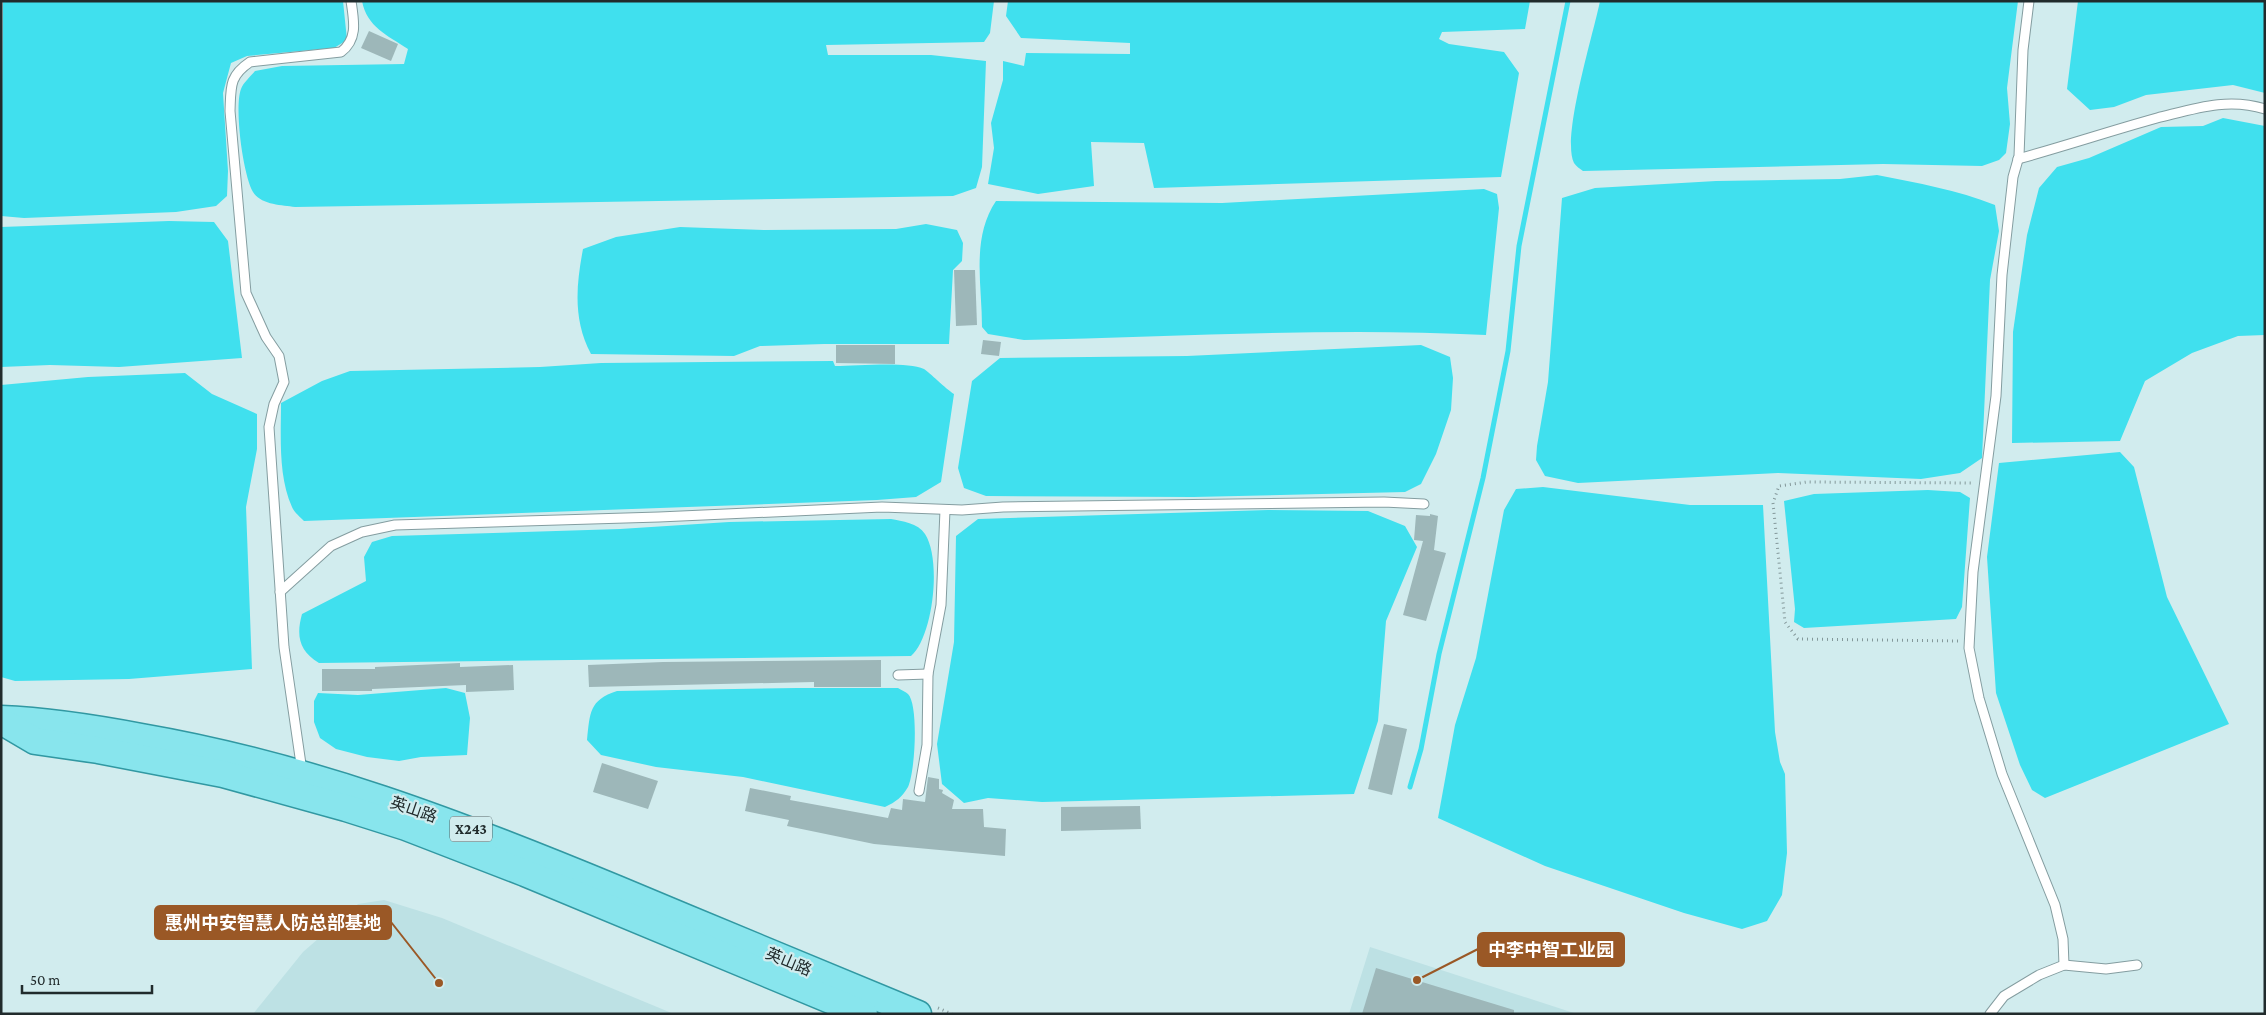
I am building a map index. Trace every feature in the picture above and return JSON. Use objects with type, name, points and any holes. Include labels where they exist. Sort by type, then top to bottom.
[{"type":"main road","name":"英山路","points":[[1,720],[38,720],[164,741],[303,774],[413,808],[474,830],[918,1014]]},
{"type":"main road","name":"英山路","points":[[1,720],[35,740],[223,774],[346,808],[406,828],[525,873],[864,1014]]},
{"type":"lane","points":[[303,774],[284,647],[269,427],[274,404],[284,382],[279,356],[266,337],[246,292],[230,111],[230,85],[237,70],[250,62],[341,52],[350,45],[354,31],[351,1]]},
{"type":"lane","points":[[2029,1],[2023,50],[2018,159],[2014,177],[2002,275],[1996,396],[1973,572],[1969,641],[1972,670],[2002,774],[2056,905],[2063,939],[2064,965]]},
{"type":"lane","points":[[2018,159],[2065,146],[2113,129],[2202,106],[2226,103],[2265,109]]},
{"type":"lane","points":[[280,592],[331,546],[362,532],[395,525],[659,517],[882,507],[944,510],[1003,507],[1384,502],[1424,504]]},
{"type":"lane","points":[[919,791],[927,745],[928,674],[941,605],[944,510]]},
{"type":"lane","points":[[898,674],[928,674]]},
{"type":"lane","points":[[1990,1014],[2004,996],[2039,975],[2064,965],[2106,969],[2137,965]]},
{"type":"path","points":[[1969,641],[1798,639],[1785,622],[1773,503],[1779,486],[1807,482],[1984,484]]},
{"type":"shaded area","points":[[384,900],[442,918],[674,1014],[253,1014],[303,952],[358,904]]},
{"type":"shaded area","points":[[1370,947],[1577,1014],[1349,1014]]},
{"type":"water","points":[[3,1],[343,1],[347,40],[334,48],[247,56],[231,63],[223,93],[228,171],[227,196],[216,206],[176,212],[24,218],[1,216]]},
{"type":"water","points":[[362,1],[994,1],[990,33],[984,42],[826,45],[828,55],[931,55],[986,61],[982,167],[976,188],[953,196],[295,207],[272,204],[261,200],[253,192],[249,183],[243,157],[239,125],[239,98],[242,87],[255,71],[282,66],[404,64],[408,49],[373,24],[368,18]]},
{"type":"water","points":[[1008,1],[1530,1],[1525,29],[1442,32],[1439,39],[1449,44],[1504,52],[1519,73],[1501,177],[1154,188],[1144,143],[1091,142],[1094,186],[1038,194],[988,184],[994,148],[991,123],[1003,80],[1003,61],[1024,66],[1026,53],[1130,54],[1130,43],[1021,38],[1006,16]]},
{"type":"water","points":[[1600,1],[2018,1],[2007,88],[2010,124],[2006,153],[1999,160],[1982,166],[1883,164],[1583,171],[1574,163],[1571,150],[1572,132],[1580,84]]},
{"type":"water","points":[[2078,1],[2265,1],[2265,93],[2233,85],[2146,95],[2114,107],[2090,110],[2067,89]]},
{"type":"water","points":[[2223,118],[2265,126],[2265,335],[2238,336],[2192,353],[2145,381],[2120,441],[2012,443],[2013,332],[2027,235],[2039,188],[2057,167],[2089,158],[2161,127],[2203,126]]},
{"type":"water","points":[[1877,175],[1952,191],[1995,205],[1999,231],[1990,280],[1982,458],[1960,473],[1921,479],[1778,473],[1578,483],[1545,476],[1536,460],[1548,382],[1562,198],[1595,188],[1716,181],[1840,179]]},
{"type":"water","points":[[1484,189],[1497,194],[1499,208],[1486,335],[1312,332],[1024,340],[988,334],[982,327],[981,246],[983,230],[988,215],[996,201],[1222,203]]},
{"type":"water","points":[[169,221],[214,222],[228,241],[242,358],[119,367],[50,365],[1,367],[1,227]]},
{"type":"water","points":[[926,224],[957,230],[963,243],[962,261],[953,270],[949,344],[760,346],[734,356],[591,354],[585,341],[581,328],[578,303],[583,249],[616,237],[680,227],[765,230],[896,229]]},
{"type":"water","points":[[1421,345],[1450,357],[1453,378],[1451,410],[1436,454],[1421,484],[1405,492],[1193,497],[986,496],[964,488],[958,468],[972,381],[1000,358],[1187,356]]},
{"type":"water","points":[[833,361],[835,366],[906,365],[924,369],[954,394],[941,482],[916,497],[877,500],[304,521],[293,509],[284,482],[281,456],[281,403],[322,381],[350,371],[540,367],[601,363]]},
{"type":"water","points":[[185,373],[212,394],[257,414],[257,449],[246,507],[252,669],[129,679],[15,681],[1,677],[1,385],[88,377]]},
{"type":"water","points":[[2120,452],[2134,467],[2167,597],[2229,724],[2045,798],[2032,790],[2020,765],[1996,693],[1987,557],[1999,463]]},
{"type":"water","points":[[1543,487],[1690,505],[1763,505],[1775,732],[1780,762],[1785,774],[1787,853],[1782,895],[1767,921],[1742,929],[1684,913],[1545,866],[1438,818],[1455,725],[1476,658],[1504,510],[1516,489]]},
{"type":"water","points":[[1928,490],[1960,492],[1970,498],[1962,607],[1956,619],[1804,628],[1794,622],[1795,609],[1784,501],[1814,494]]},
{"type":"water","points":[[1268,510],[1368,511],[1405,526],[1417,547],[1386,621],[1378,721],[1354,794],[1042,802],[988,798],[964,803],[942,784],[937,744],[954,642],[956,536],[978,519]]},
{"type":"water","points":[[891,519],[910,523],[922,530],[930,546],[933,561],[933,598],[930,616],[919,646],[911,656],[319,663],[303,648],[299,636],[302,614],[366,581],[364,557],[372,542],[392,536],[620,529],[729,522]]},
{"type":"water","points":[[446,688],[465,693],[470,718],[467,755],[421,757],[399,761],[367,757],[336,749],[320,738],[314,722],[314,701],[318,693],[358,695]]},
{"type":"water","points":[[898,688],[908,694],[914,711],[914,754],[908,787],[898,799],[885,807],[743,777],[656,767],[601,755],[587,740],[590,715],[596,703],[617,691]]},
{"type":"building","points":[[369,31],[398,44],[391,61],[361,48]]},
{"type":"building","points":[[954,270],[975,270],[977,325],[956,326]]},
{"type":"building","points":[[983,340],[1001,342],[999,356],[981,354]]},
{"type":"building","points":[[836,345],[895,345],[895,364],[836,363]]},
{"type":"building","points":[[1430,514],[1438,516],[1434,550],[1446,553],[1426,621],[1403,615],[1423,541],[1414,540],[1416,515],[1430,516]]},
{"type":"building","points":[[881,660],[881,687],[814,687],[814,682],[589,687],[588,665],[663,662]]},
{"type":"building","points":[[460,663],[460,667],[513,665],[514,690],[466,692],[466,685],[372,689],[372,691],[322,691],[322,669],[375,669],[375,667]]},
{"type":"building","points":[[1384,724],[1407,729],[1392,795],[1368,789]]},
{"type":"building","points":[[602,763],[658,781],[648,809],[593,792]]},
{"type":"building","points":[[928,777],[939,779],[939,789],[943,790],[942,793],[954,800],[952,809],[983,809],[984,827],[1006,829],[1005,856],[874,844],[787,826],[789,820],[745,811],[750,788],[791,796],[790,800],[888,818],[891,808],[902,810],[903,799],[925,802]]},
{"type":"building","points":[[1140,806],[1141,829],[1061,831],[1061,807]]},
{"type":"building","points":[[1376,968],[1514,1010],[1514,1014],[1362,1014]]},
{"type":"waterway","points":[[1410,787],[1421,749],[1439,654],[1483,478],[1508,351],[1519,246],[1568,1]]},
{"type":"place","name":"中李中智工业园","points":[[1417,980]]},
{"type":"place","name":"惠州中安智慧人防总部基地","points":[[439,983]]}]
